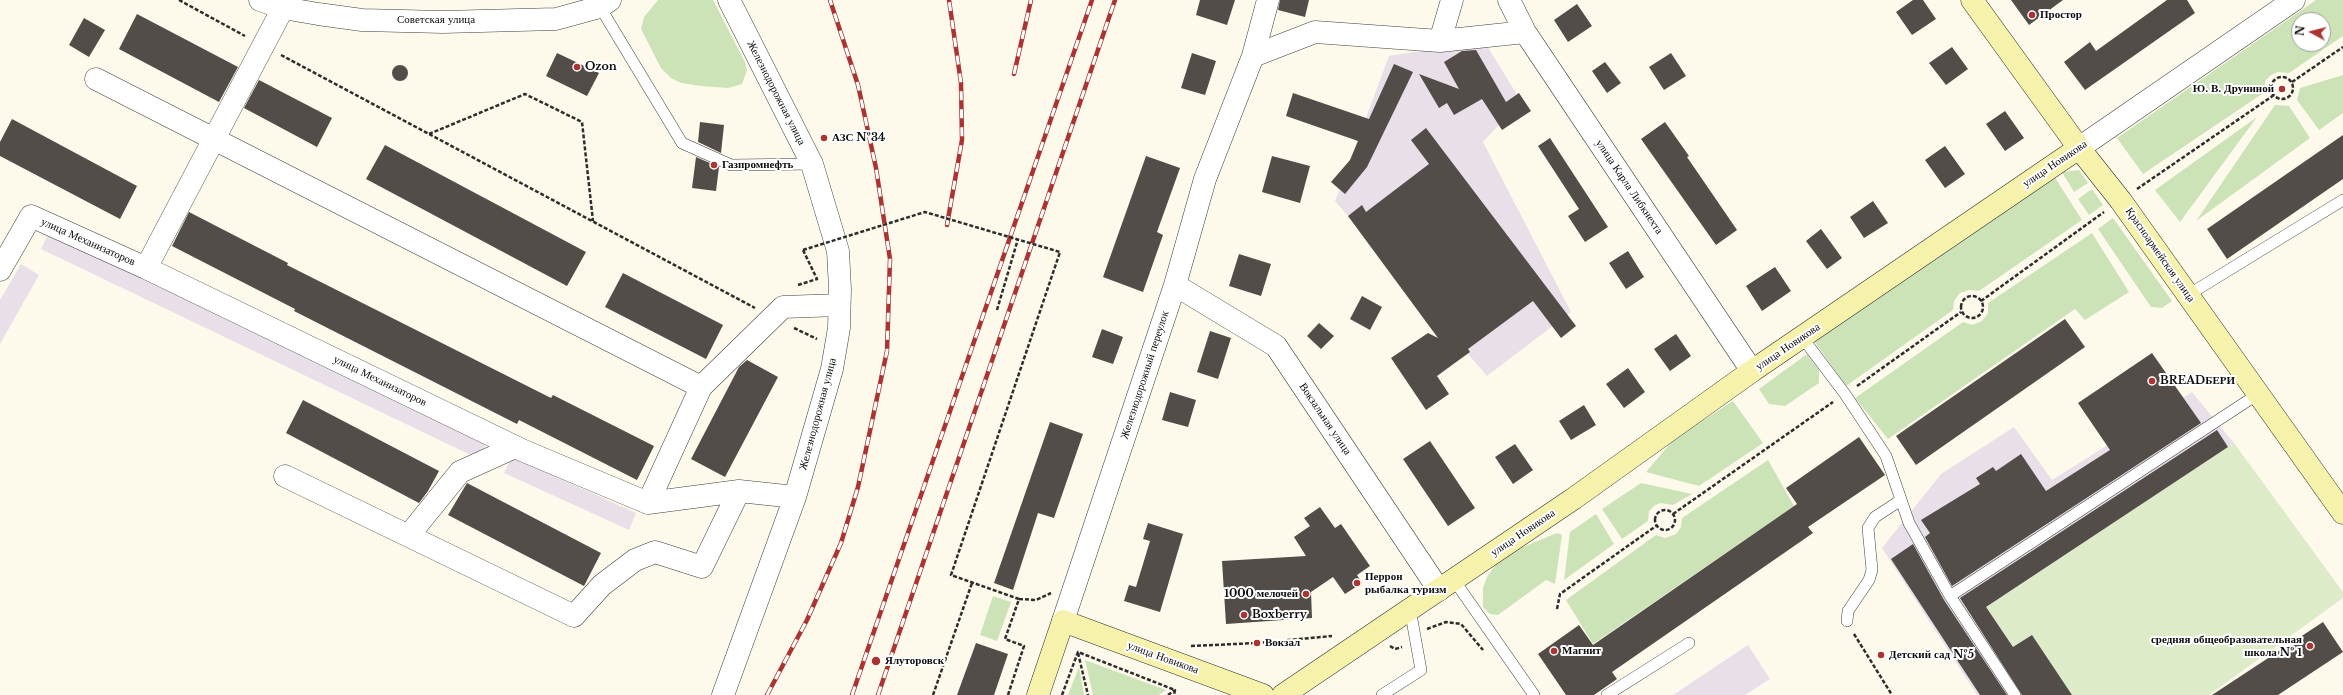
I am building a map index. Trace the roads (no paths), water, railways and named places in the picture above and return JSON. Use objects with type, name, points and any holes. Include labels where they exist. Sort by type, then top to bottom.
[{"type":"main road","name":"Красноармейская улица","points":[[1972,0],[2079,148],[2121,200],[2343,513]]},
{"type":"main road","name":"улица Новикова","points":[[1283,695],[1573,499],[1752,371],[2079,148]]},
{"type":"main road","name":"улица Новикова","points":[[1063,621],[1262,695]]},
{"type":"main road","name":"Железнодорожный переулок","points":[[1038,695],[1063,621]]},
{"type":"street","name":"Советская улица","points":[[260,0],[283,8],[362,20],[443,22],[556,19],[605,4]]},
{"type":"street","name":"Железнодорожная улица","points":[[723,695],[795,497],[832,369],[840,305],[838,251],[812,164],[729,0]]},
{"type":"street","name":"Железнодорожный переулок","points":[[1063,621],[1175,285],[1205,179],[1253,56],[1268,0]]},
{"type":"street","points":[[1440,41],[1452,0]]},
{"type":"street","name":"улица Карла Либкнехта","points":[[1509,0],[1525,32],[1752,371]]},
{"type":"street","name":"улица Новикова","points":[[2079,148],[2294,0]]},
{"type":"street","points":[[146,268],[283,8]]},
{"type":"street","points":[[1253,56],[1315,32],[1440,41],[1525,32]]},
{"type":"street","points":[[96,79],[701,387]]},
{"type":"street","name":"улица Механизаторов","points":[[0,270],[31,216],[146,268],[515,447],[648,503]]},
{"type":"street","name":"Вокзальная улица","points":[[1175,285],[1276,346],[1447,585]]},
{"type":"street","points":[[648,503],[701,387],[783,307],[840,305]]},
{"type":"street","points":[[409,535],[460,472],[515,447]]},
{"type":"street","points":[[285,476],[574,616],[602,585],[635,560],[655,552],[702,567],[739,491]]},
{"type":"street","points":[[648,503],[739,491],[795,497]]},
{"type":"lane","points":[[605,4],[682,143],[731,165],[812,164]]},
{"type":"lane","points":[[2188,295],[2343,200]]},
{"type":"lane","points":[[1802,337],[1844,394],[1886,456],[1910,523],[1950,596],[2015,695]]},
{"type":"lane","points":[[1950,596],[2258,394]]},
{"type":"lane","points":[[1847,621],[1848,611],[1869,580],[1872,570],[1868,528],[1875,517],[1901,500]]},
{"type":"lane","points":[[1447,585],[1500,646],[1534,695]]},
{"type":"lane","points":[[1382,695],[1421,670],[1410,609]]},
{"type":"lane","points":[[1607,695],[1689,643]]},
{"type":"railway","points":[[767,695],[807,620],[841,543],[858,487],[887,351],[890,259],[876,168],[858,85],[830,0]]},
{"type":"railway","points":[[947,225],[962,140],[961,83],[949,0]]},
{"type":"railway","points":[[1014,74],[1031,0]]},
{"type":"railway","points":[[852,695],[1092,0]]},
{"type":"railway","points":[[878,695],[1115,0]]},
{"type":"place","name":"Простор","points":[[2032,15]]},
{"type":"place","name":"Ozon","points":[[577,67]]},
{"type":"place","name":"Ю. В. Друниной","points":[[2282,89]]},
{"type":"place","name":"АЗС №34","points":[[824,138]]},
{"type":"place","name":"Газпромнефть","points":[[714,165]]},
{"type":"place","name":"BREADБЕРИ","points":[[2152,381]]},
{"type":"place","name":"Перрон рыбалка туризм","points":[[1357,583]]},
{"type":"place","name":"1000 мелочей","points":[[1306,594]]},
{"type":"place","name":"Boxberry","points":[[1244,615]]},
{"type":"place","name":"Вокзал","points":[[1257,643]]},
{"type":"place","name":"средняя общеобразовательная школа № 1","points":[[2310,646]]},
{"type":"place","name":"Магнит","points":[[1554,651]]},
{"type":"place","name":"Детский сад №5","points":[[1881,655]]},
{"type":"place","name":"Ялуторовск","points":[[876,661]]}]
